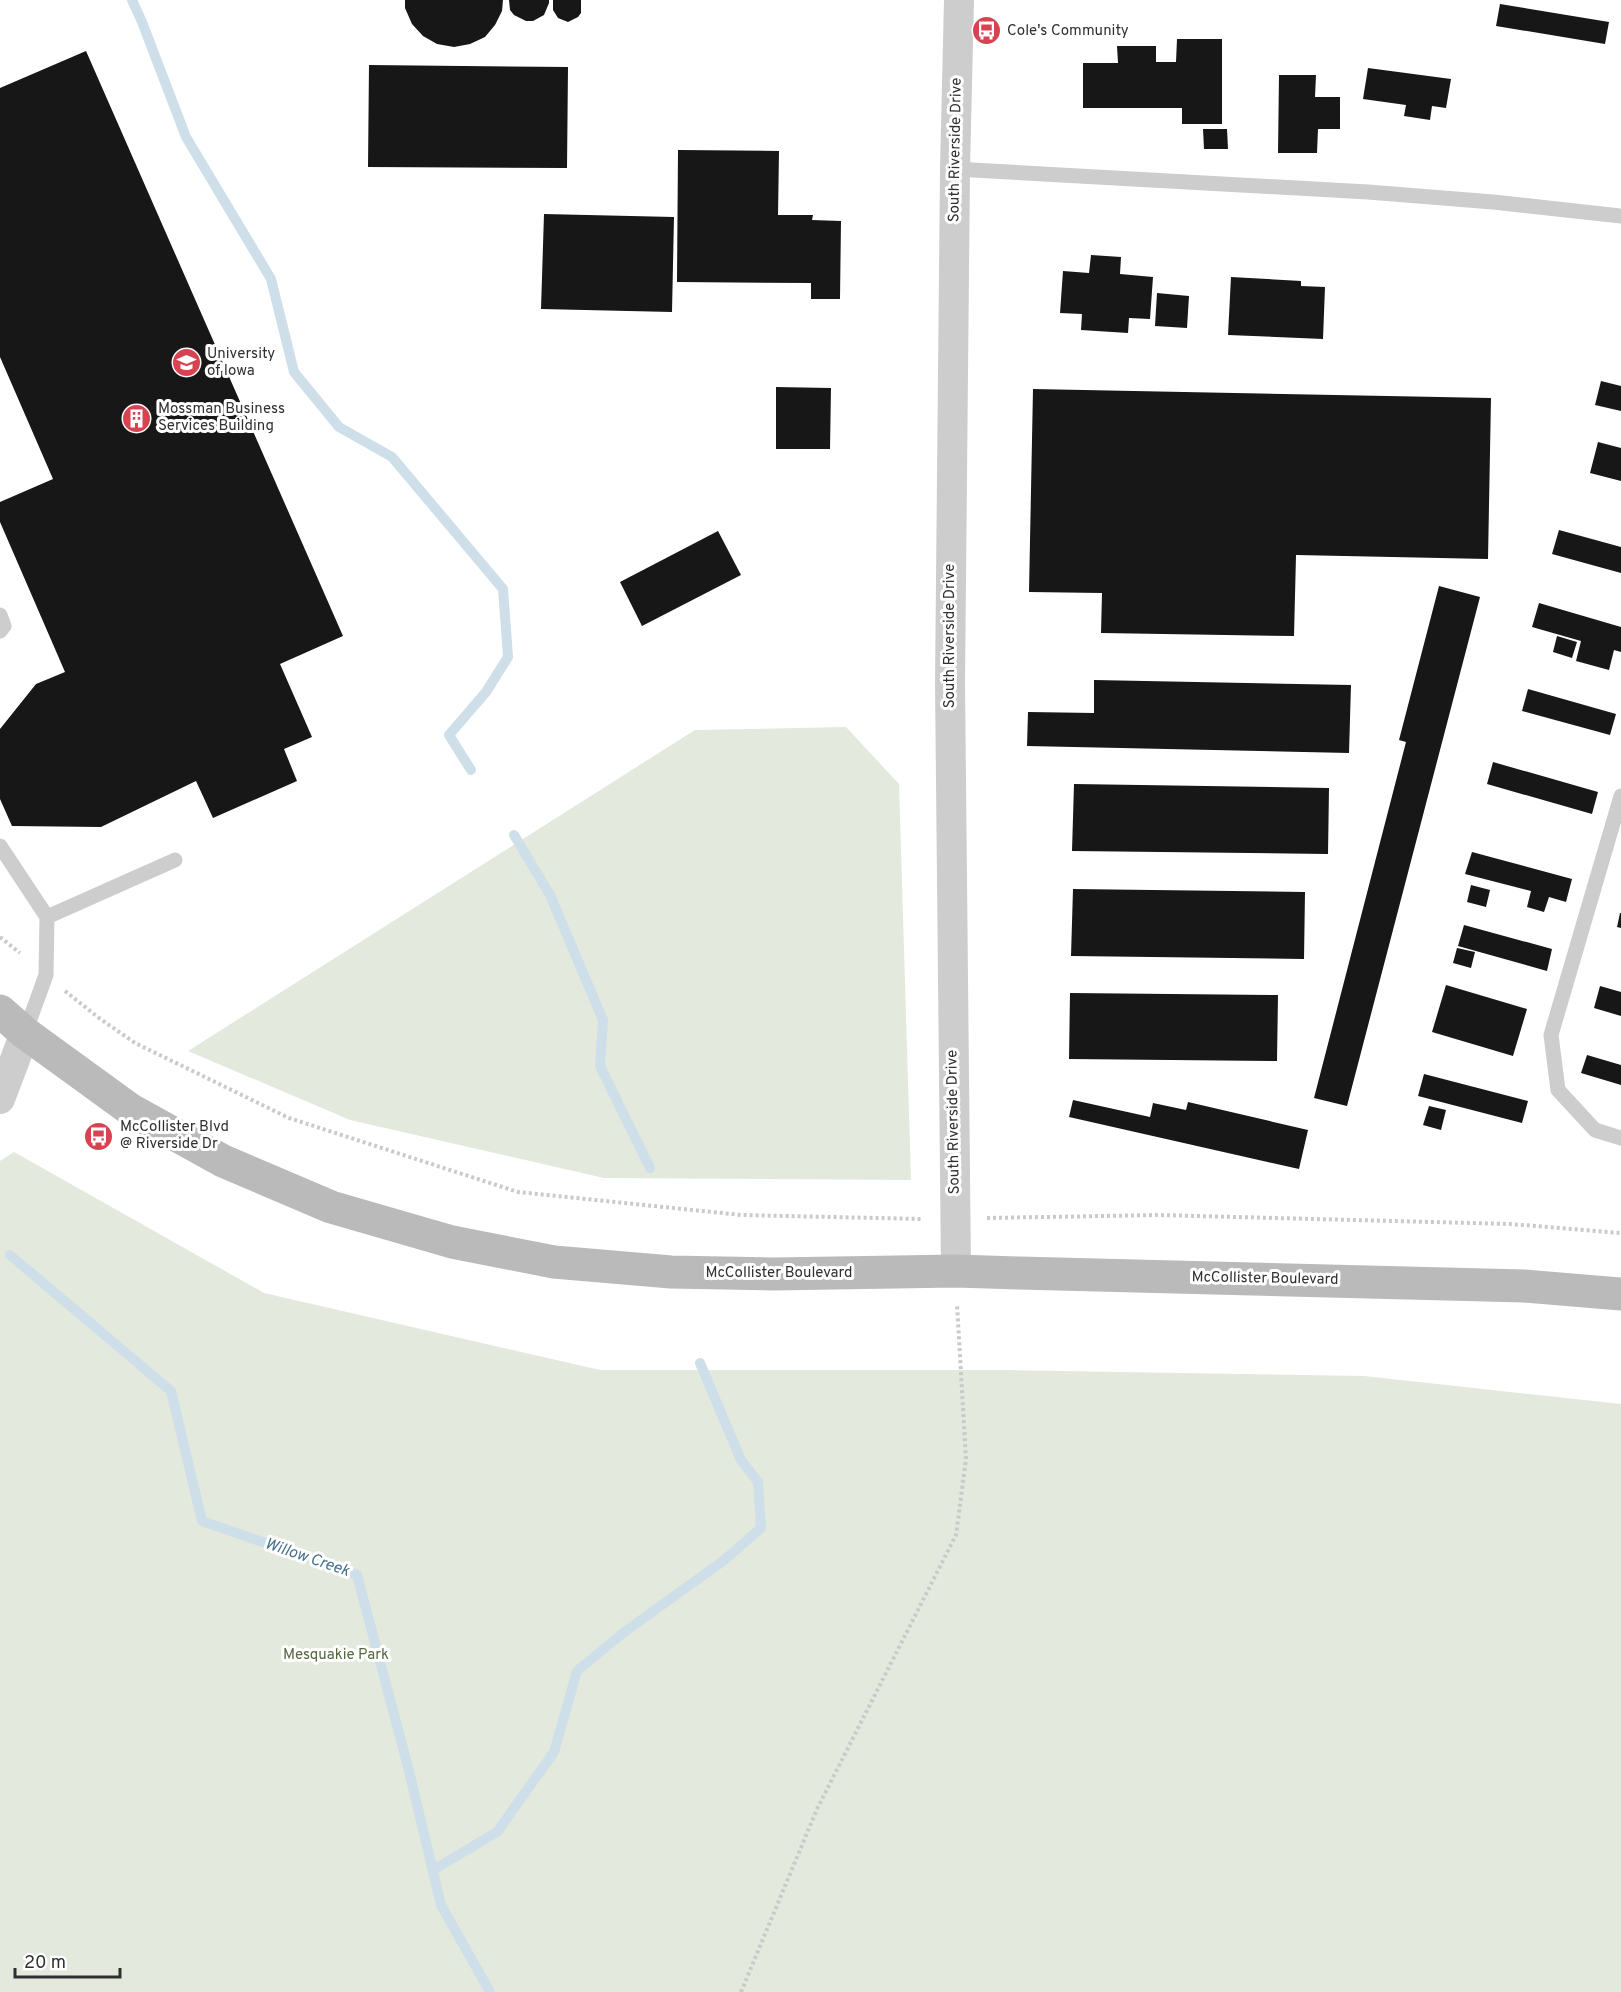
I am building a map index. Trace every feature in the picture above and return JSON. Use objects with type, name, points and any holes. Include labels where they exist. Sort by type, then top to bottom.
[{"type":"main road","name":"McCollister Boulevard","points":[[0,1011],[25,1033],[131,1110],[223,1161],[331,1207],[452,1242],[554,1262],[671,1272],[774,1274],[956,1271],[1524,1286],[1621,1294]]},
{"type":"street","name":"South Riverside Drive","points":[[956,1271],[950,683],[959,0]]},
{"type":"street","points":[[0,1099],[25,1033]]},
{"type":"lane","points":[[955,170],[1368,192],[1621,216]]},
{"type":"lane","points":[[0,615],[4,626],[0,631]]},
{"type":"lane","points":[[1621,796],[1551,1035],[1558,1090],[1595,1130],[1621,1138]]},
{"type":"lane","points":[[0,846],[47,917],[46,975],[25,1033]]},
{"type":"lane","points":[[47,917],[175,860]]},
{"type":"path","points":[[0,937],[99,1018],[135,1043],[290,1118],[518,1192],[741,1215],[955,1219],[1159,1215],[1510,1224],[1621,1233]]},
{"type":"path","points":[[741,1992],[817,1809],[956,1535],[966,1459],[956,1271]]},
{"type":"green space","points":[[846,727],[899,784],[911,1180],[604,1178],[350,1120],[188,1051],[695,730]]},
{"type":"green space","name":"Mesquakie Park","points":[[14,1152],[264,1293],[600,1370],[1008,1370],[1364,1376],[1621,1404],[1621,1992],[0,1992],[0,1161]]},
{"type":"building","points":[[405,0],[503,0],[502,11],[495,25],[485,37],[470,44],[454,47],[437,44],[423,36],[412,24],[405,8]]},
{"type":"building","points":[[509,0],[549,0],[549,3],[544,15],[533,21],[526,21],[514,15],[510,10]]},
{"type":"building","points":[[553,0],[581,0],[581,13],[568,22],[558,18],[553,10]]},
{"type":"building","points":[[1500,4],[1609,22],[1605,44],[1496,26]]},
{"type":"building","points":[[1177,39],[1222,39],[1222,124],[1182,124],[1182,108],[1083,108],[1083,63],[1118,63],[1117,46],[1156,46],[1156,62],[1176,62]]},
{"type":"building","name":"Mossman Business Services Building","points":[[86,51],[343,636],[280,664],[312,737],[284,749],[297,781],[213,818],[196,781],[101,827],[12,826],[0,799],[0,729],[36,684],[65,672],[0,522],[0,502],[53,479],[0,357],[0,88]]},
{"type":"building","points":[[369,65],[568,67],[567,168],[368,167]]},
{"type":"building","points":[[1368,68],[1451,79],[1446,108],[1432,106],[1430,120],[1404,116],[1406,105],[1363,99]]},
{"type":"building","points":[[1279,75],[1316,75],[1315,97],[1340,97],[1340,129],[1318,129],[1317,153],[1278,153]]},
{"type":"building","points":[[1203,129],[1227,129],[1228,149],[1204,149]]},
{"type":"building","points":[[678,150],[779,151],[778,215],[813,215],[812,220],[841,221],[840,299],[811,299],[811,283],[677,282]]},
{"type":"building","points":[[544,214],[674,217],[672,312],[541,309]]},
{"type":"building","points":[[1091,255],[1121,257],[1120,274],[1153,277],[1150,319],[1129,318],[1128,333],[1081,330],[1082,314],[1060,313],[1063,271],[1089,273]]},
{"type":"building","points":[[1231,277],[1301,281],[1301,286],[1325,287],[1323,339],[1228,335]]},
{"type":"building","points":[[1157,293],[1189,296],[1187,328],[1155,326]]},
{"type":"building","points":[[1601,381],[1621,386],[1621,411],[1595,405]]},
{"type":"building","points":[[776,387],[831,388],[830,449],[776,449]]},
{"type":"building","points":[[1033,389],[1491,398],[1488,559],[1296,555],[1294,636],[1101,633],[1102,593],[1029,592]]},
{"type":"building","points":[[1598,442],[1621,448],[1621,481],[1590,473]]},
{"type":"building","points":[[1559,530],[1621,547],[1621,573],[1552,554]]},
{"type":"building","points":[[718,531],[741,575],[642,626],[620,582]]},
{"type":"building","points":[[1439,586],[1480,597],[1347,1106],[1314,1098],[1406,742],[1399,740]]},
{"type":"building","points":[[1539,603],[1621,627],[1621,652],[1614,650],[1609,670],[1576,661],[1581,641],[1532,627]]},
{"type":"building","points":[[1557,636],[1577,642],[1572,658],[1553,652]]},
{"type":"building","points":[[1094,680],[1351,685],[1349,753],[1027,746],[1028,712],[1094,713]]},
{"type":"building","points":[[1528,689],[1616,714],[1610,735],[1522,711]]},
{"type":"building","points":[[1493,762],[1598,792],[1592,814],[1487,784]]},
{"type":"building","points":[[1074,784],[1329,788],[1328,854],[1072,851]]},
{"type":"building","points":[[1472,852],[1572,879],[1566,902],[1549,897],[1544,912],[1527,907],[1531,891],[1465,874]]},
{"type":"building","points":[[1471,885],[1490,890],[1486,907],[1467,902]]},
{"type":"building","points":[[1073,889],[1305,892],[1304,959],[1071,956]]},
{"type":"building","points":[[1621,913],[1621,928],[1617,927]]},
{"type":"building","points":[[1464,925],[1552,949],[1547,971],[1458,946]]},
{"type":"building","points":[[1457,948],[1475,952],[1471,968],[1453,963]]},
{"type":"building","points":[[1446,985],[1527,1009],[1513,1056],[1432,1032]]},
{"type":"building","points":[[1600,986],[1621,992],[1621,1016],[1594,1008]]},
{"type":"building","points":[[1070,993],[1278,995],[1277,1061],[1069,1059]]},
{"type":"building","points":[[1587,1055],[1621,1065],[1621,1085],[1581,1073]]},
{"type":"building","points":[[1424,1074],[1528,1101],[1522,1123],[1418,1096]]},
{"type":"building","points":[[1073,1100],[1150,1117],[1153,1103],[1186,1110],[1188,1102],[1308,1130],[1299,1169],[1069,1117]]},
{"type":"building","points":[[1429,1106],[1446,1110],[1441,1130],[1423,1125]]},
{"type":"waterway","points":[[132,0],[186,137],[271,279],[294,372],[339,427],[392,457],[503,589],[508,657],[486,692],[449,735],[471,770]]},
{"type":"waterway","points":[[514,835],[550,895],[603,1020],[600,1066],[650,1168]]},
{"type":"waterway","name":"Willow Creek","points":[[10,1255],[171,1391],[202,1521],[357,1575],[408,1767],[441,1905],[490,1992]]},
{"type":"waterway","points":[[433,1870],[497,1832],[554,1752],[577,1671],[623,1633],[723,1561],[761,1528],[758,1482],[741,1460],[700,1363]]},
{"type":"place","name":"Cole's Community","points":[[986,31]]},
{"type":"place","name":"University of Iowa","points":[[186,363]]},
{"type":"place","name":"Mossman Business Services Building","points":[[137,418]]},
{"type":"place","name":"McCollister Blvd @ Riverside Dr","points":[[99,1136]]}]
